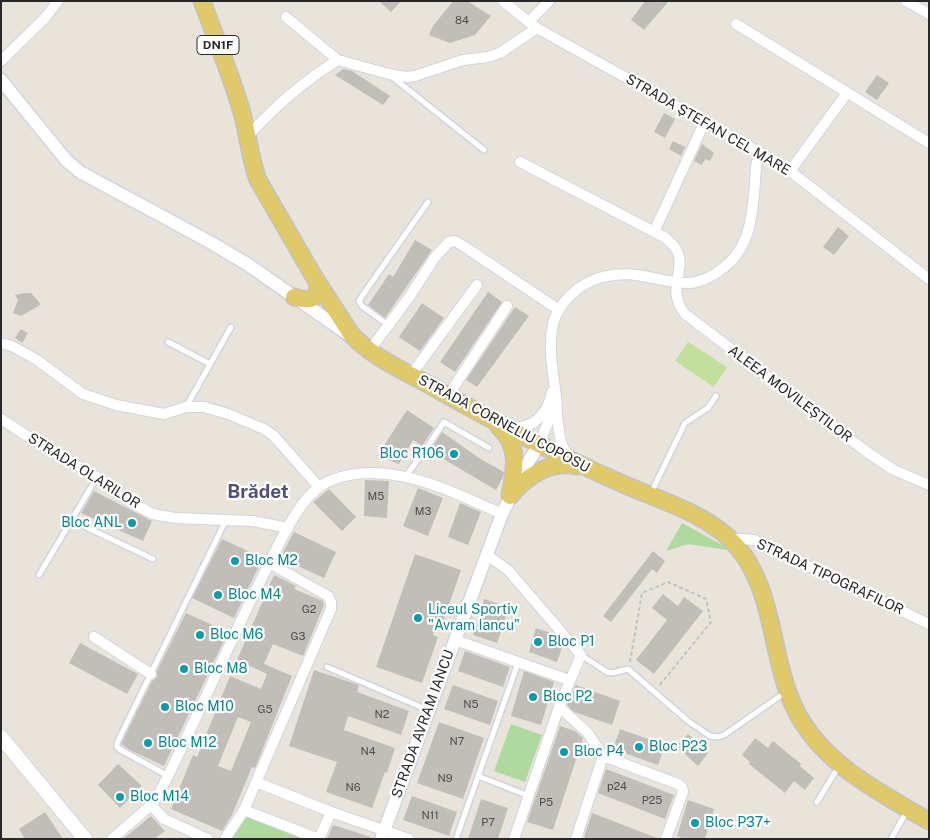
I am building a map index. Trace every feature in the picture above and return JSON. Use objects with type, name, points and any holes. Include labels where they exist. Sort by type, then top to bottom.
[{"type":"main road","name":"DN1F","points":[[202,1],[234,90],[248,136]]},
{"type":"main road","points":[[248,136],[252,164],[258,180],[344,324],[364,346]]},
{"type":"main road","points":[[294,298],[312,299],[317,295],[317,281]]},
{"type":"main road","name":"STRADA CORNELIU COPOSU","points":[[364,346],[494,422],[585,467],[695,516],[715,527],[729,538],[743,554],[760,587],[766,603],[787,691],[803,722],[822,748],[839,765],[929,821]]},
{"type":"main road","points":[[494,422],[507,436],[513,450],[515,462],[510,496]]},
{"type":"main road","points":[[510,496],[530,477],[549,467],[561,464],[585,467]]},
{"type":"main road","points":[[1,738],[85,839]]},
{"type":"street","points":[[1,61],[45,18],[58,1]]},
{"type":"street","name":"STRADA ȘTEFAN CEL MARE","points":[[503,1],[533,25],[790,171],[929,279]]},
{"type":"street","points":[[286,17],[338,60],[406,77],[415,76],[462,60],[488,57],[514,45],[533,25],[549,1]]},
{"type":"street","points":[[906,1],[929,14]]},
{"type":"street","points":[[736,24],[929,143]]},
{"type":"street","points":[[248,136],[267,115],[298,87],[338,60]]},
{"type":"street","name":"STRADA CORNELIU COPOSU","points":[[1,80],[66,160],[80,172],[247,264],[364,346]]},
{"type":"street","points":[[790,171],[847,93]]},
{"type":"street","points":[[520,162],[654,232],[705,121]]},
{"type":"street","points":[[585,467],[572,458],[563,447],[560,436],[551,345],[553,324],[559,310],[570,295],[583,286],[597,278],[612,274],[636,273],[676,282],[691,283],[716,273],[730,262],[747,234],[751,219],[756,164],[761,153]]},
{"type":"street","name":"ALEEA MOVILEȘTILOR","points":[[654,232],[666,238],[679,255],[676,282],[677,299],[685,314],[871,455],[894,470],[929,485]]},
{"type":"street","points":[[364,346],[388,326],[435,257],[449,242],[453,241],[465,247],[559,310]]},
{"type":"street","points":[[411,375],[477,285]]},
{"type":"street","points":[[448,396],[507,306]]},
{"type":"street","points":[[1,343],[12,346],[37,360],[84,394],[116,405],[164,414],[186,407],[204,407],[264,428],[274,436],[318,486]]},
{"type":"street","points":[[494,422],[508,427],[518,427],[533,423],[546,410],[554,384]]},
{"type":"street","points":[[539,445],[550,420],[554,384]]},
{"type":"street","name":"STRADA OLARILOR","points":[[1,418],[30,438],[97,477],[132,503],[153,514],[175,518],[253,521],[288,528]]},
{"type":"street","name":"STRADA AVRAM IANCU","points":[[382,834],[502,514],[539,445]]},
{"type":"street","points":[[112,839],[151,805],[158,796],[224,655],[288,528],[301,506],[318,486],[334,479],[358,474],[390,474],[453,491],[502,514]]},
{"type":"street","name":"STRADA TIPOGRAFILOR","points":[[729,538],[754,540],[929,624]]},
{"type":"street","points":[[487,555],[508,570],[581,655],[559,707],[514,839]]},
{"type":"street","points":[[225,839],[244,810],[332,609],[328,596],[270,563]]},
{"type":"street","points":[[94,637],[151,674]]},
{"type":"street","points":[[454,640],[569,680]]},
{"type":"street","points":[[559,707],[587,732],[603,756],[682,787],[683,792],[666,839]]},
{"type":"street","points":[[576,839],[603,756]]},
{"type":"street","points":[[256,782],[382,834],[409,839]]},
{"type":"street","points":[[151,805],[164,819],[204,838]]},
{"type":"street","points":[[244,810],[319,839],[330,812]]},
{"type":"lane","points":[[389,74],[484,150]]},
{"type":"lane","points":[[388,326],[362,306],[359,301],[428,202]]},
{"type":"lane","points":[[186,407],[231,327]]},
{"type":"lane","points":[[168,342],[210,364]]},
{"type":"lane","points":[[650,496],[685,423],[708,408],[716,396]]},
{"type":"lane","points":[[405,477],[426,450],[444,422],[489,448]]},
{"type":"lane","points":[[38,575],[97,477]]},
{"type":"lane","points":[[71,520],[153,559]]},
{"type":"lane","points":[[168,776],[117,747],[117,743],[226,520]]},
{"type":"lane","points":[[581,655],[606,672],[612,673],[628,669],[688,721],[710,736],[718,737],[724,735],[787,691]]},
{"type":"lane","points":[[456,839],[518,663]]},
{"type":"lane","points":[[327,667],[428,710]]},
{"type":"lane","points":[[817,802],[839,765]]},
{"type":"lane","points":[[478,776],[530,796]]},
{"type":"lane","points":[[891,839],[908,809]]},
{"type":"path","points":[[628,669],[642,593],[668,582],[706,600],[711,622],[654,693]]},
{"type":"green space","points":[[688,342],[727,367],[714,387],[675,361]]},
{"type":"green space","points":[[682,523],[733,551],[688,544],[666,551]]},
{"type":"green space","points":[[511,724],[542,735],[525,782],[494,771]]},
{"type":"green space","points":[[244,810],[312,839],[232,839]]},
{"type":"building","points":[[379,1],[401,1],[391,12]]},
{"type":"building","points":[[453,1],[467,1],[491,16],[475,35],[450,43],[429,35],[433,26]]},
{"type":"building","points":[[645,1],[669,1],[644,30],[631,20]]},
{"type":"building","points":[[343,69],[352,71],[390,96],[383,105],[335,75]]},
{"type":"building","points":[[877,75],[889,83],[877,100],[865,92]]},
{"type":"building","points":[[664,113],[675,119],[665,138],[654,132]]},
{"type":"building","points":[[673,141],[685,147],[681,156],[669,149]]},
{"type":"building","points":[[702,144],[714,153],[710,161],[705,159],[702,165],[694,161]]},
{"type":"building","points":[[838,227],[849,236],[834,255],[823,247]]},
{"type":"building","points":[[415,240],[432,250],[385,318],[368,305],[389,274],[393,277]]},
{"type":"building","points":[[488,292],[502,302],[455,372],[440,362]]},
{"type":"building","points":[[31,293],[40,305],[21,316],[13,313],[18,300],[15,295]]},
{"type":"building","points":[[422,303],[444,318],[420,351],[399,337]]},
{"type":"building","points":[[515,307],[529,316],[477,387],[466,380]]},
{"type":"building","points":[[21,329],[28,333],[22,343],[15,338]]},
{"type":"building","points":[[407,410],[434,428],[422,446],[413,440],[399,464],[377,456]]},
{"type":"building","name":"Bloc R106","points":[[442,432],[479,458],[504,472],[496,490],[430,451]]},
{"type":"building","points":[[365,480],[389,481],[387,518],[364,516]]},
{"type":"building","points":[[418,488],[443,498],[428,536],[403,526]]},
{"type":"building","points":[[329,489],[356,517],[342,531],[313,502]]},
{"type":"building","points":[[94,491],[152,521],[143,541],[81,513]]},
{"type":"building","points":[[460,503],[481,512],[468,545],[448,537]]},
{"type":"building","points":[[294,532],[336,552],[324,578],[280,558]]},
{"type":"building","points":[[222,539],[263,558],[234,618],[192,598]]},
{"type":"building","points":[[653,551],[665,561],[657,573],[652,569],[611,622],[603,616]]},
{"type":"building","name":"Liceul Sportiv \"Avram Iancu\"","points":[[415,554],[461,570],[442,625],[437,623],[433,635],[438,637],[422,683],[376,667]]},
{"type":"building","points":[[274,575],[296,586],[294,589],[323,601],[324,605],[303,656],[273,644],[264,664],[292,676],[255,768],[252,767],[232,815],[222,831],[171,809],[193,755],[197,757],[230,676],[261,689],[267,674],[237,660]],"holes":[[[238,717],[251,722],[231,771],[218,766]]]},
{"type":"building","points":[[663,594],[678,606],[684,597],[703,611],[654,674],[636,660],[667,620],[652,608]]},
{"type":"building","points":[[484,599],[509,607],[497,643],[473,635]]},
{"type":"building","points":[[186,613],[228,632],[164,766],[121,744],[152,681],[157,677],[157,671]]},
{"type":"building","points":[[536,628],[554,634],[563,645],[557,662],[529,652]]},
{"type":"building","points":[[80,643],[138,674],[127,694],[69,663]]},
{"type":"building","points":[[465,651],[510,667],[503,687],[458,671]]},
{"type":"building","points":[[314,670],[359,685],[357,692],[409,711],[401,735],[348,716],[344,730],[395,748],[372,808],[326,792],[337,762],[289,746]]},
{"type":"building","name":"Bloc P2","points":[[524,671],[554,682],[541,725],[511,716]]},
{"type":"building","points":[[453,685],[498,701],[490,725],[444,709]]},
{"type":"building","points":[[576,685],[620,701],[612,725],[574,712],[567,705]]},
{"type":"building","points":[[439,722],[484,738],[463,799],[417,783]]},
{"type":"building","points":[[560,726],[575,731],[583,738],[553,830],[527,822]]},
{"type":"building","name":"Bloc P23","points":[[620,729],[665,745],[658,765],[613,749]]},
{"type":"building","points":[[688,734],[708,753],[698,766],[676,746]]},
{"type":"building","points":[[755,738],[768,748],[773,741],[801,764],[800,766],[814,778],[805,790],[794,781],[785,793],[749,764],[750,762],[742,755]]},
{"type":"building","name":"Bloc M14","points":[[118,764],[142,786],[120,808],[98,785]]},
{"type":"building","points":[[606,769],[674,795],[665,819],[598,793]]},
{"type":"building","points":[[412,796],[457,812],[449,836],[403,820]]},
{"type":"building","points":[[481,799],[508,808],[498,839],[468,839]]},
{"type":"building","name":"Bloc P37+","points":[[688,800],[714,809],[705,839],[683,839],[677,836]]},
{"type":"building","points":[[45,812],[63,839],[25,839],[19,829]]},
{"type":"building","points":[[592,813],[657,839],[587,839],[584,837]]},
{"type":"building","points":[[151,816],[165,831],[154,839],[123,839]]},
{"type":"building","points":[[333,825],[371,837],[371,839],[327,839]]},
{"type":"place","name":"Bloc R106","points":[[454,454]]},
{"type":"place","name":"Bloc ANL","points":[[132,523]]},
{"type":"place","name":"Bloc M2","points":[[235,561]]},
{"type":"place","name":"Bloc M4","points":[[218,595]]},
{"type":"place","name":"Liceul Sportiv \"Avram Iancu\"","points":[[418,618]]},
{"type":"place","name":"Bloc M6","points":[[200,635]]},
{"type":"place","name":"Bloc P1","points":[[538,642]]},
{"type":"place","name":"Bloc M8","points":[[184,669]]},
{"type":"place","name":"Bloc P2","points":[[533,697]]},
{"type":"place","name":"Bloc M10","points":[[165,707]]},
{"type":"place","name":"Bloc M12","points":[[148,743]]},
{"type":"place","name":"Bloc P23","points":[[639,747]]},
{"type":"place","name":"Bloc P4","points":[[564,752]]},
{"type":"place","name":"Bloc M14","points":[[120,797]]},
{"type":"place","name":"Bloc P37+","points":[[695,823]]},
{"type":"district","name":"Brădet","points":[[258,492]]}]
